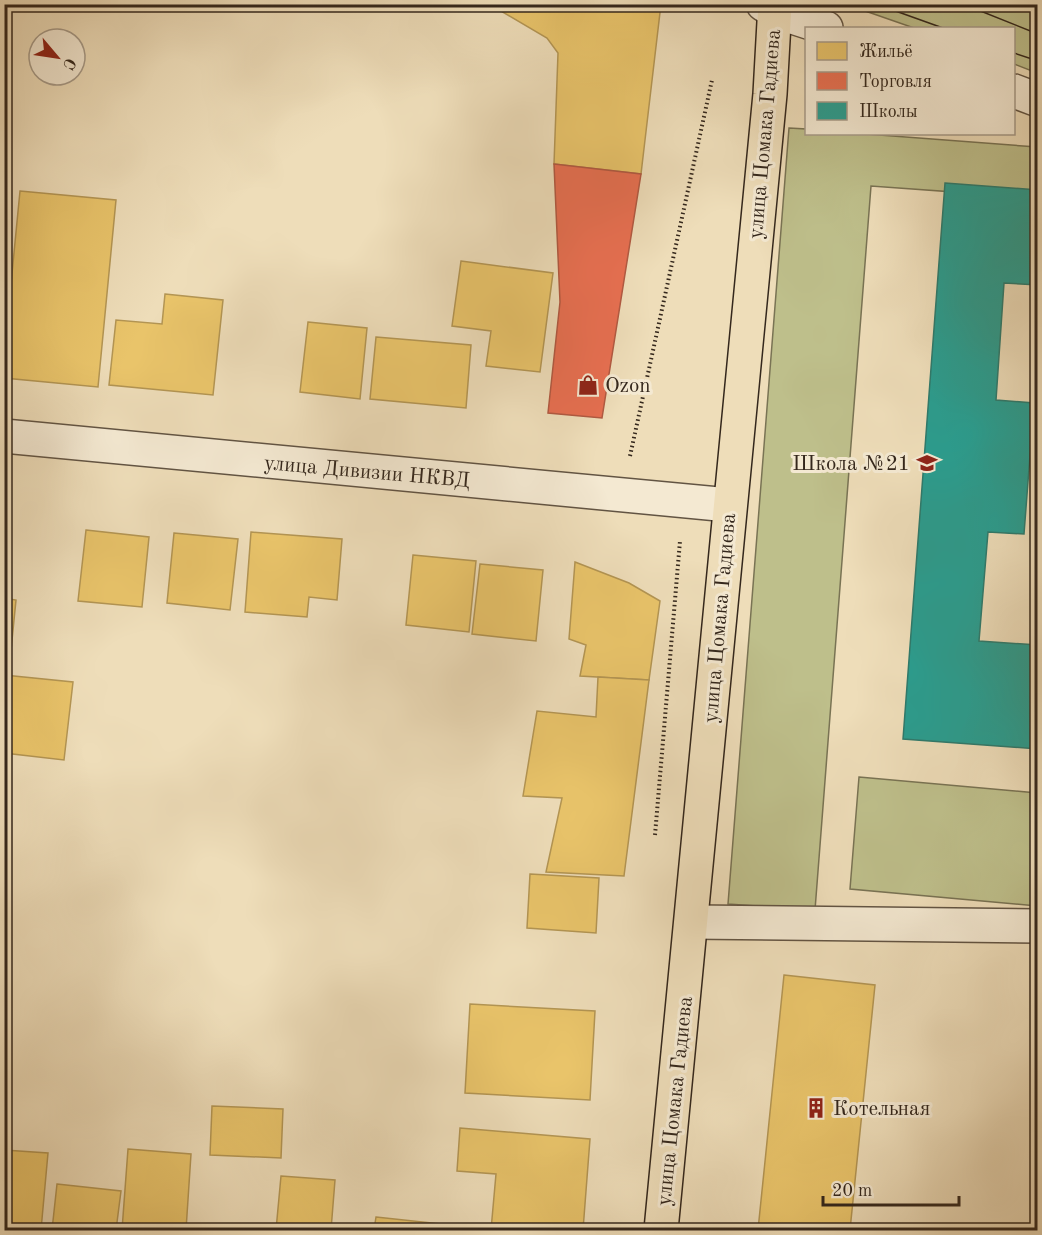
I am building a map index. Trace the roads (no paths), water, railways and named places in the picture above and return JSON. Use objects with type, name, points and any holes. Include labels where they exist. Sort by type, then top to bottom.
[{"type":"main road","name":"улица Цомака Гадиева","points":[[662,1230],[729,504],[770,94],[771,7]]},
{"type":"street","points":[[771,7],[823,27]]},
{"type":"street","points":[[1015,92],[1038,100]]},
{"type":"street","name":"улица Дивизии НКВД","points":[[4,436],[729,504]]},
{"type":"street","points":[[692,922],[1038,926]]},
{"type":"tram line","points":[[876,4],[940,27]]},
{"type":"tram line","points":[[963,4],[1038,34]]},
{"type":"tram line","points":[[1015,53],[1038,61]]},
{"type":"place","name":"Ozon","points":[[588,385]]},
{"type":"place","name":"Школа №21","points":[[927,463]]},
{"type":"place","name":"Котельная","points":[[816,1108]]}]
